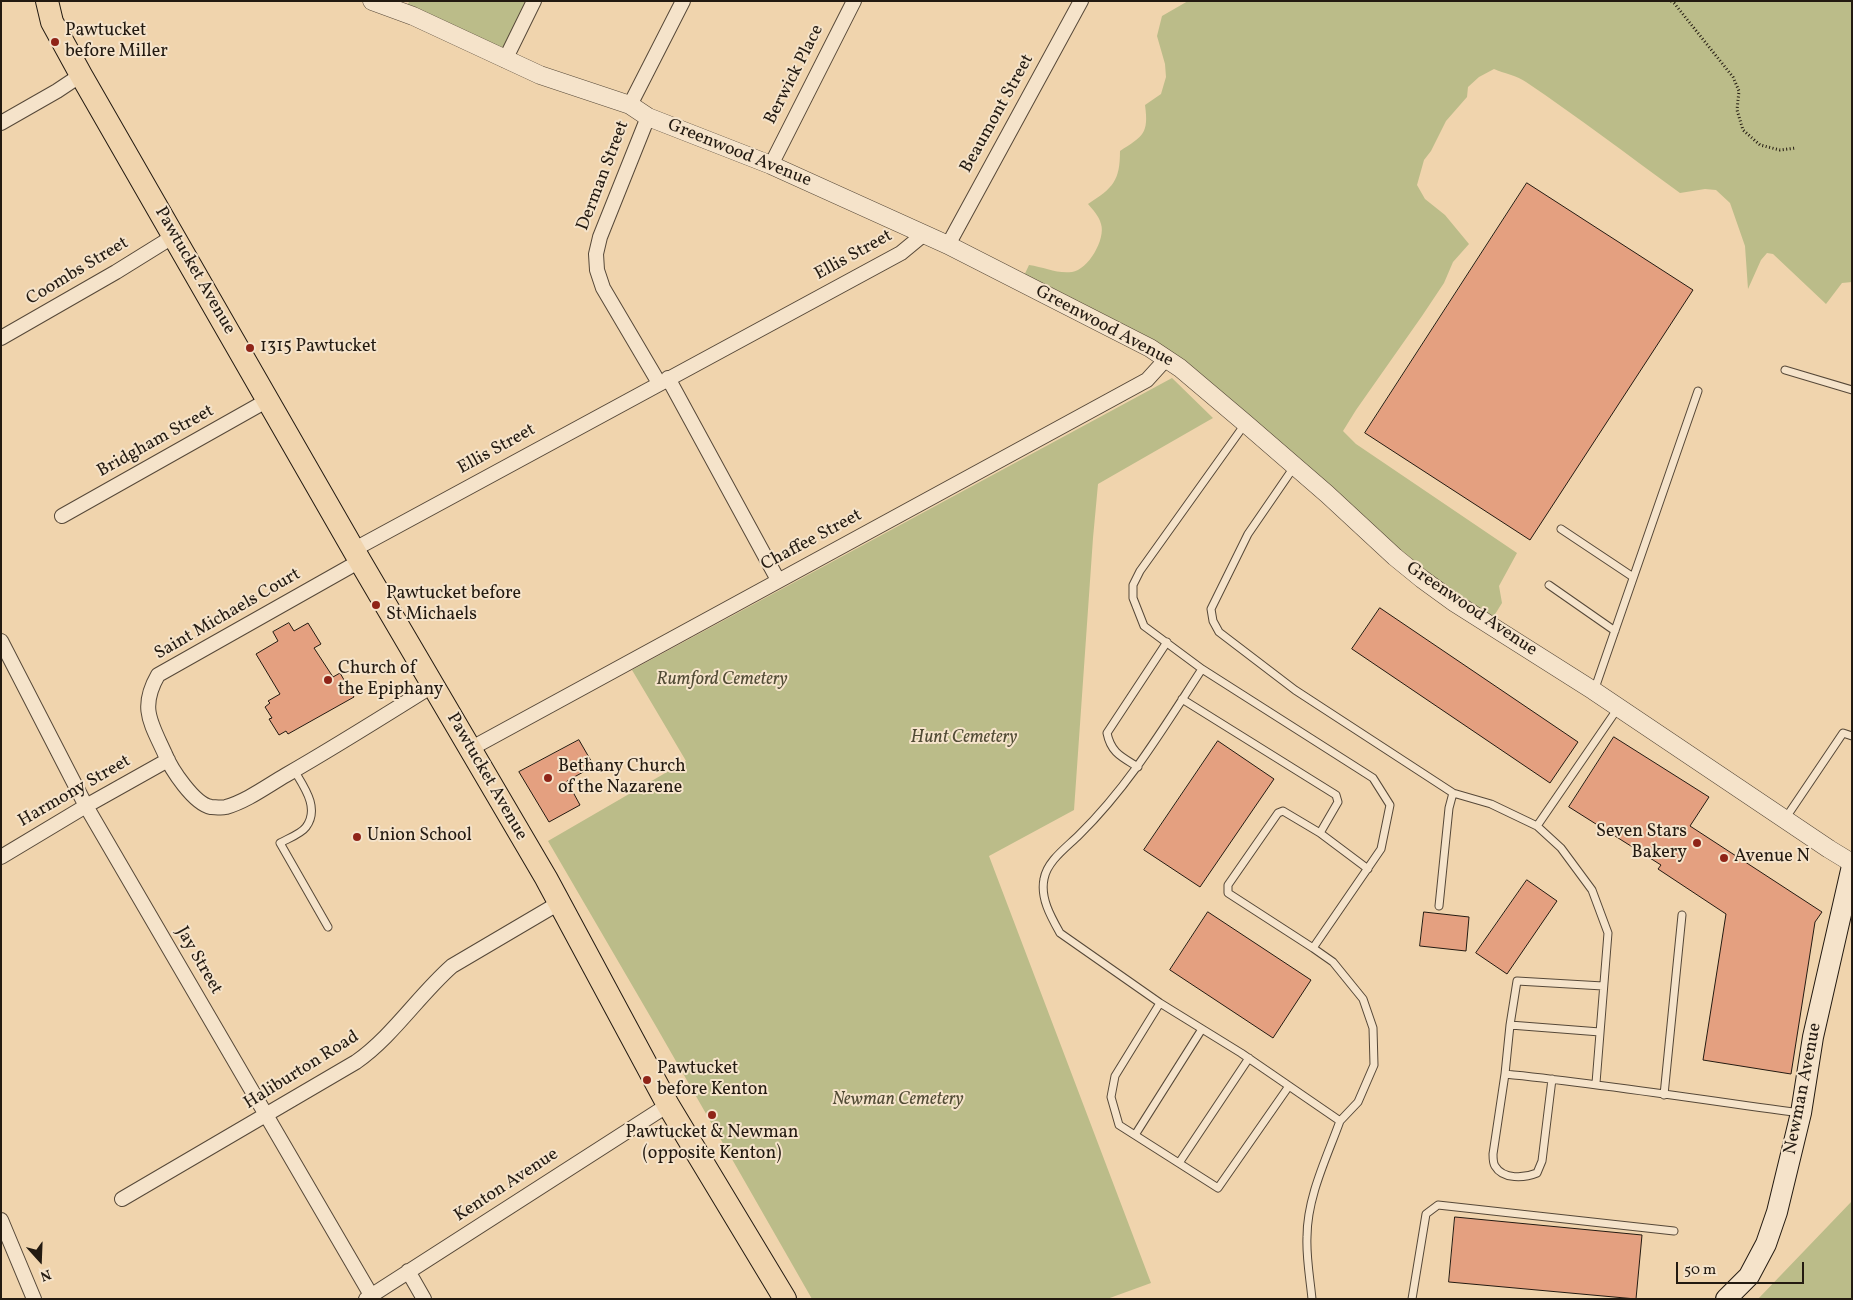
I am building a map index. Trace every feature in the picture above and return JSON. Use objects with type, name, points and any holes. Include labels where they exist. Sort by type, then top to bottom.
[{"type":"main road","name":"Pawtucket Avenue","points":[[32,1],[50,12],[81,75],[558,903],[668,1105],[785,1299]]},
{"type":"main road","name":"Newman Avenue","points":[[1726,1299],[1749,1276],[1766,1244],[1777,1212],[1800,1113],[1814,1037],[1852,864]]},
{"type":"street","name":"Greenwood Avenue","points":[[372,1],[413,16],[540,75],[630,105],[648,117],[771,165],[948,245],[1150,348],[1180,368],[1245,423],[1422,579],[1455,603],[1594,691],[1852,864]]},
{"type":"street","points":[[505,60],[534,1]]},
{"type":"street","points":[[630,105],[683,1]]},
{"type":"street","name":"Berwick Place","points":[[771,165],[854,1]]},
{"type":"street","name":"Beaumont Street","points":[[948,245],[1081,1]]},
{"type":"street","points":[[1,123],[81,75]]},
{"type":"street","name":"Derman Street","points":[[648,117],[600,236],[596,254],[597,270],[603,288],[664,380],[778,580]]},
{"type":"street","name":"Ellis Street","points":[[357,556],[664,380],[901,253],[924,234]]},
{"type":"street","name":"Coombs Street","points":[[1,338],[174,236]]},
{"type":"street","name":"Chaffee Street","points":[[470,749],[1147,380],[1166,359]]},
{"type":"street","name":"Bridgham Street","points":[[62,516],[268,400]]},
{"type":"street","name":"Saint Michaels Court","points":[[357,556],[158,676],[152,686],[148,700],[149,717],[168,760],[196,800],[208,806],[224,808],[294,770],[432,686]]},
{"type":"street","name":"Jay Street","points":[[1,641],[86,806],[266,1115],[368,1297]]},
{"type":"street","name":"Harmony Street","points":[[1,857],[168,760]]},
{"type":"street","name":"Haliburton Road","points":[[122,1198],[356,1062],[372,1051],[439,977],[452,966],[558,903]]},
{"type":"street","name":"Kenton Avenue","points":[[368,1297],[668,1105]]},
{"type":"street","points":[[1,1220],[5,1238],[34,1299]]},
{"type":"street","points":[[408,1271],[424,1299]]},
{"type":"lane","points":[[1785,370],[1852,390]]},
{"type":"lane","points":[[1594,691],[1698,391]]},
{"type":"lane","points":[[1245,423],[1140,571],[1133,585],[1132,598],[1144,626],[1202,669],[1373,778],[1390,805],[1381,849],[1313,948]]},
{"type":"lane","points":[[1294,467],[1248,534],[1211,609],[1213,621],[1220,632],[1295,690],[1453,792],[1491,804],[1537,826],[1561,848],[1592,890],[1608,933],[1596,1084]]},
{"type":"lane","points":[[1562,529],[1633,577]]},
{"type":"lane","points":[[1549,585],[1615,631]]},
{"type":"lane","points":[[1138,767],[1116,752],[1109,744],[1107,733],[1167,642]]},
{"type":"lane","points":[[1202,669],[1138,767],[1100,815],[1050,864],[1044,879],[1043,896],[1060,933],[1160,1003],[1249,1058],[1340,1121]]},
{"type":"lane","points":[[1182,699],[1336,795],[1338,802],[1320,833]]},
{"type":"lane","points":[[1537,826],[1618,708]]},
{"type":"lane","points":[[1785,820],[1844,733],[1852,736]]},
{"type":"lane","points":[[294,770],[311,799],[312,814],[306,828],[280,843],[328,927]]},
{"type":"lane","points":[[1439,906],[1449,808],[1453,792]]},
{"type":"lane","points":[[1312,1299],[1307,1237],[1314,1192],[1340,1121],[1358,1102],[1374,1065],[1373,1028],[1363,999],[1333,962],[1228,893],[1228,885],[1278,812],[1284,811],[1320,833],[1368,869]]},
{"type":"lane","points":[[1664,1094],[1682,915]]},
{"type":"lane","points":[[1552,1079],[1542,1161],[1538,1172],[1526,1177],[1503,1174],[1495,1166],[1493,1154],[1517,981],[1603,986]]},
{"type":"lane","points":[[1160,1003],[1115,1076],[1111,1097],[1119,1125],[1218,1188],[1289,1086]]},
{"type":"lane","points":[[1510,1025],[1600,1032]]},
{"type":"lane","points":[[1135,1135],[1202,1029]]},
{"type":"lane","points":[[1178,1162],[1249,1058]]},
{"type":"lane","points":[[1505,1074],[1596,1084],[1800,1113]]},
{"type":"lane","points":[[1412,1299],[1426,1214],[1438,1205],[1674,1231]]},
{"type":"path","points":[[1671,1],[1733,77],[1739,91],[1737,110],[1743,130],[1760,146],[1780,150],[1796,148]]},
{"type":"green space","points":[[410,1],[526,1],[501,52],[405,7]]},
{"type":"green space","points":[[1188,1],[1852,1],[1852,282],[1842,283],[1826,304],[1773,254],[1767,253],[1761,260],[1748,289],[1745,246],[1730,203],[1716,190],[1705,189],[1680,193],[1565,109],[1519,78],[1494,69],[1479,77],[1468,87],[1467,97],[1446,121],[1431,151],[1424,160],[1417,185],[1425,199],[1445,215],[1469,244],[1453,262],[1444,283],[1343,431],[1356,444],[1517,553],[1499,586],[1502,603],[1489,624],[1228,404],[1022,280],[1029,265],[1056,271],[1072,272],[1084,266],[1090,260],[1101,238],[1102,230],[1099,218],[1088,204],[1104,193],[1113,183],[1119,170],[1120,151],[1134,142],[1143,133],[1146,122],[1145,105],[1161,94],[1166,77],[1165,64],[1157,36],[1162,16]]},
{"type":"green space","points":[[1172,378],[1213,418],[1098,484],[1074,810],[989,856],[1151,1283],[1107,1299],[812,1299],[548,841],[686,761],[632,670]]},
{"type":"green space","points":[[1852,1201],[1852,1299],[1758,1299]]},
{"type":"building","points":[[1527,183],[1693,290],[1530,540],[1365,433]]},
{"type":"building","points":[[1380,608],[1578,742],[1550,783],[1352,649]]},
{"type":"building","name":"Church of the Epiphany","points":[[289,623],[294,631],[308,623],[321,644],[314,648],[333,677],[340,673],[354,697],[288,734],[286,731],[279,735],[269,719],[272,718],[265,707],[270,703],[268,701],[280,694],[256,654],[278,641],[273,632]]},
{"type":"building","points":[[1614,737],[1709,797],[1690,826],[1822,912],[1815,922],[1791,1074],[1703,1060],[1726,914],[1658,869],[1661,865],[1569,807]]},
{"type":"building","name":"Bethany Church of the Nazarene","points":[[579,740],[594,766],[567,781],[580,805],[549,822],[519,772]]},
{"type":"building","points":[[1218,741],[1274,779],[1200,887],[1144,850]]},
{"type":"building","points":[[1527,880],[1557,901],[1507,974],[1476,953]]},
{"type":"building","points":[[1208,912],[1311,980],[1273,1038],[1170,970]]},
{"type":"building","points":[[1424,912],[1469,917],[1466,951],[1420,946]]},
{"type":"building","points":[[1455,1217],[1642,1235],[1636,1299],[1449,1282]]},
{"type":"place","name":"Pawtucket before Miller","points":[[55,42]]},
{"type":"place","name":"1315 Pawtucket","points":[[250,348]]},
{"type":"place","name":"Pawtucket before St Michaels","points":[[376,605]]},
{"type":"place","name":"Church of the Epiphany","points":[[328,680]]},
{"type":"place","name":"Bethany Church of the Nazarene","points":[[548,778]]},
{"type":"place","name":"Union School","points":[[357,837]]},
{"type":"place","name":"Seven Stars Bakery","points":[[1697,843]]},
{"type":"place","name":"Avenue N","points":[[1724,858]]},
{"type":"place","name":"Pawtucket before Kenton","points":[[647,1080]]},
{"type":"place","name":"Pawtucket & Newman (opposite Kenton)","points":[[712,1115]]},
{"type":"park label","name":"Rumford Cemetery","points":[[722,681]]},
{"type":"park label","name":"Hunt Cemetery","points":[[964,739]]},
{"type":"park label","name":"Newman Cemetery","points":[[898,1101]]}]
